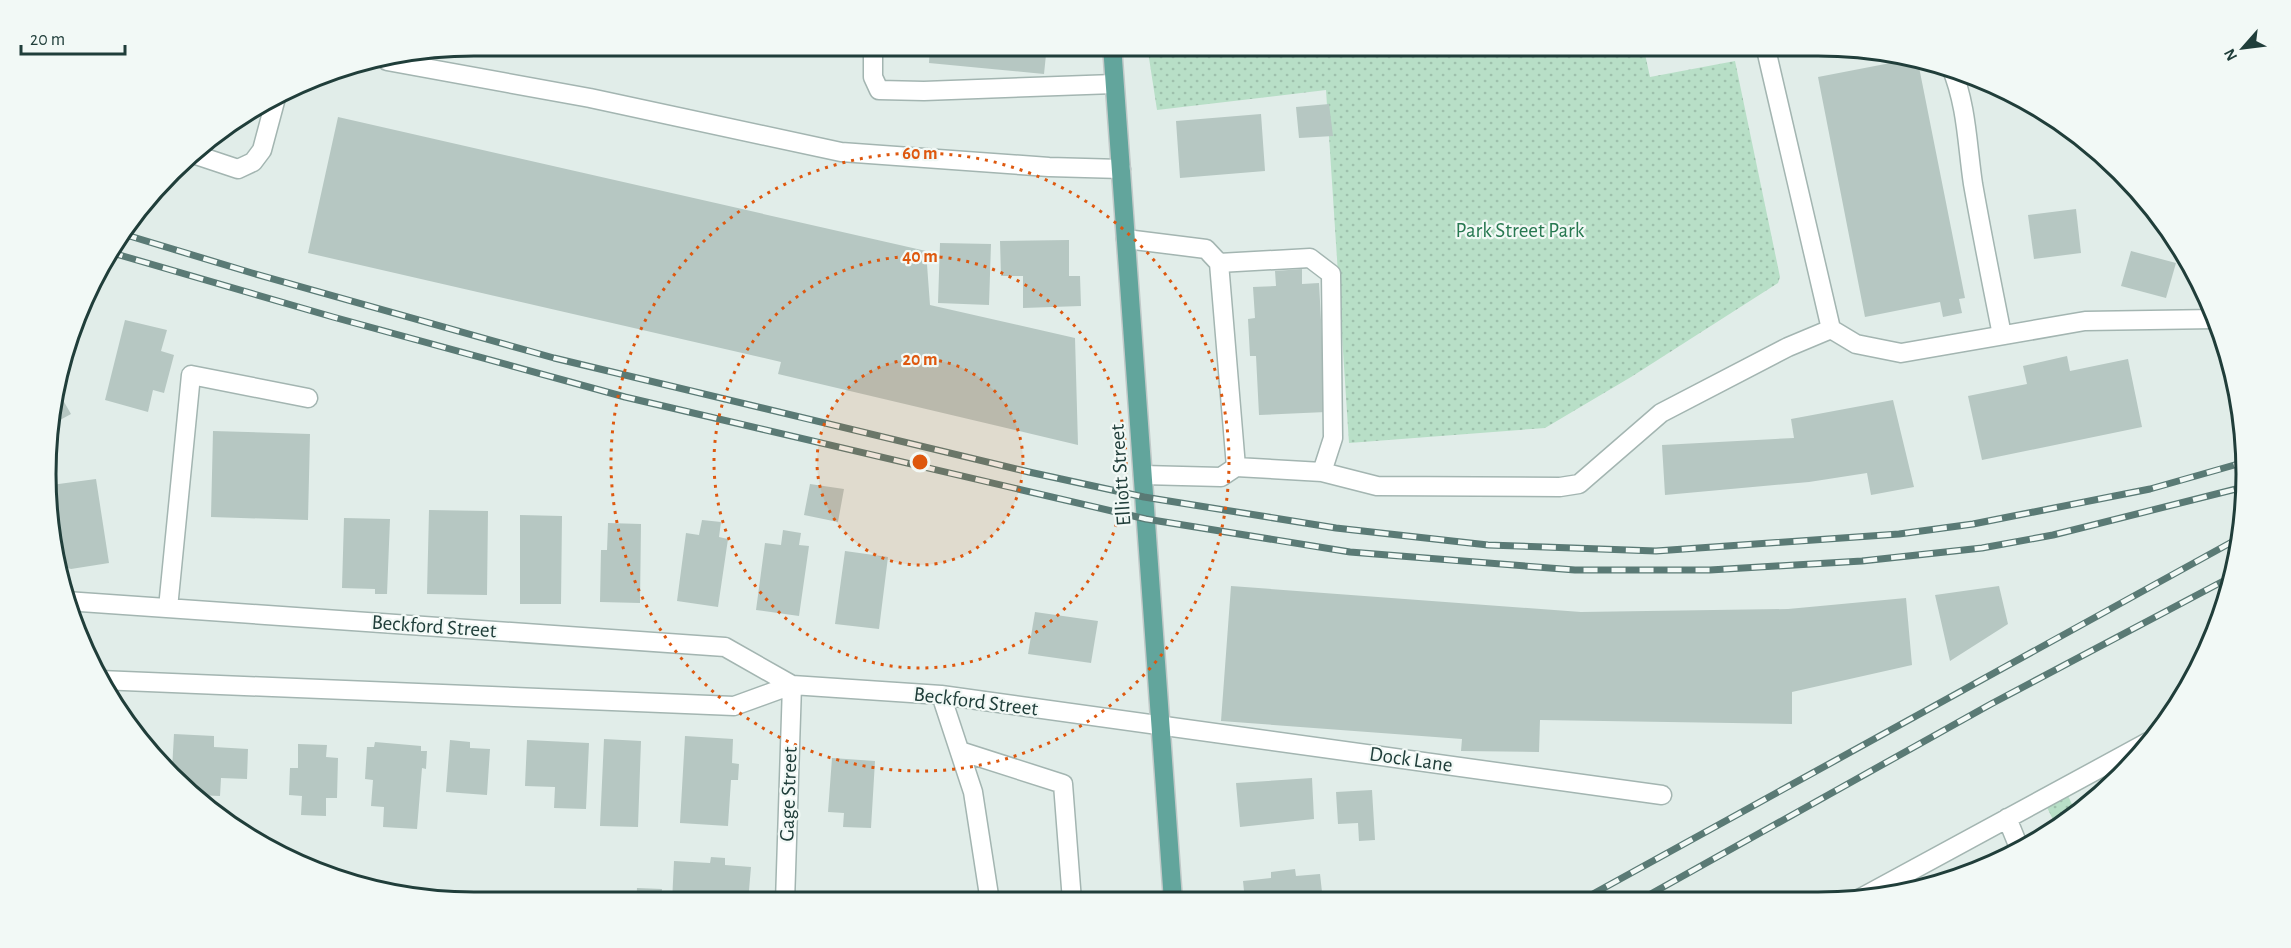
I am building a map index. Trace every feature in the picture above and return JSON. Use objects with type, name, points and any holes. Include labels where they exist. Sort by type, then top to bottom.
[{"type":"main road","name":"Elliott Street","points":[[1113,56],[1172,892]]},
{"type":"street","points":[[873,56],[873,76],[879,90],[924,91],[1114,84]]},
{"type":"street","points":[[1768,56],[1832,329],[1856,344],[1901,353],[2085,321],[2206,319]]},
{"type":"street","points":[[398,63],[590,98],[841,152],[1049,167],[1121,169]]},
{"type":"street","points":[[1957,80],[1968,127],[1973,182],[2002,335]]},
{"type":"street","points":[[201,157],[238,169],[253,162],[262,150],[274,107]]},
{"type":"street","points":[[1126,239],[1206,249],[1219,263],[1236,467]]},
{"type":"street","points":[[1219,263],[1310,258],[1331,274],[1333,438],[1322,472]]},
{"type":"street","points":[[1143,475],[1221,477],[1236,467],[1322,472],[1377,486],[1560,487],[1579,484],[1661,413],[1788,347],[1832,329]]},
{"type":"street","points":[[168,608],[191,375],[308,398]]},
{"type":"street","name":"Beckford Street","points":[[76,602],[726,647],[792,685]]},
{"type":"street","name":"Beckford Street","points":[[111,680],[734,706],[792,685],[941,695],[1160,724]]},
{"type":"street","name":"Gage Street","points":[[785,892],[792,685]]},
{"type":"street","points":[[941,695],[973,792],[988,892]]},
{"type":"street","name":"Dock Lane","points":[[1160,724],[1662,795]]},
{"type":"street","points":[[960,751],[1063,784],[1071,892]]},
{"type":"street","points":[[1880,888],[2131,751]]},
{"type":"street","points":[[2007,818],[2016,841]]},
{"type":"green space","name":"Park Street Park","points":[[1149,56],[1645,56],[1650,77],[1735,61],[1780,277],[1778,283],[1631,377],[1545,428],[1349,443],[1326,90],[1157,110]]},
{"type":"green space","points":[[2064,787],[2073,806],[2053,820],[2043,799]]},
{"type":"building","points":[[929,56],[1046,56],[1044,74],[929,63]]},
{"type":"building","points":[[1892,63],[1919,69],[1965,298],[1959,299],[1962,313],[1943,317],[1940,302],[1865,317],[1818,77]]},
{"type":"building","points":[[1329,104],[1333,136],[1299,138],[1296,107]]},
{"type":"building","points":[[1261,114],[1265,171],[1180,178],[1176,121]]},
{"type":"building","points":[[338,117],[926,251],[930,305],[1075,338],[1078,445],[778,374],[781,362],[308,253]]},
{"type":"building","points":[[2076,209],[2081,253],[2034,259],[2028,215]]},
{"type":"building","points":[[1069,240],[1069,276],[1080,276],[1081,306],[1023,308],[1023,276],[1001,276],[1000,241]]},
{"type":"building","points":[[940,243],[991,244],[989,305],[938,303]]},
{"type":"building","points":[[2131,251],[2176,263],[2166,298],[2121,286]]},
{"type":"building","points":[[1302,269],[1302,284],[1319,283],[1326,412],[1259,415],[1256,356],[1250,356],[1248,319],[1255,318],[1253,287],[1276,286],[1275,271]]},
{"type":"building","points":[[125,320],[167,330],[161,351],[174,355],[164,393],[153,390],[148,412],[105,400]]},
{"type":"building","points":[[2067,356],[2070,371],[2128,359],[2142,427],[1982,460],[1968,396],[2027,384],[2023,366]]},
{"type":"building","points":[[63,399],[71,414],[59,421]]},
{"type":"building","points":[[1893,400],[1914,487],[1871,495],[1867,473],[1809,482],[1665,495],[1662,445],[1794,438],[1791,419]]},
{"type":"building","points":[[213,431],[310,434],[308,520],[211,517]]},
{"type":"building","points":[[96,479],[109,563],[67,568],[59,529],[56,484]]},
{"type":"building","points":[[810,484],[844,489],[838,522],[804,515]]},
{"type":"building","points":[[429,510],[488,511],[487,595],[427,594]]},
{"type":"building","points":[[520,515],[562,516],[561,604],[520,604]]},
{"type":"building","points":[[344,518],[390,519],[387,594],[375,594],[375,589],[342,588]]},
{"type":"building","points":[[702,520],[721,522],[719,537],[728,539],[718,607],[677,601],[686,533],[699,535]]},
{"type":"building","points":[[608,523],[641,524],[640,603],[600,602],[601,550],[607,550]]},
{"type":"building","points":[[783,530],[801,533],[799,545],[809,546],[799,616],[756,610],[765,543],[781,545]]},
{"type":"building","points":[[845,551],[888,557],[879,629],[835,624]]},
{"type":"building","points":[[1231,586],[1581,612],[1788,609],[1906,598],[1912,665],[1792,692],[1792,724],[1540,720],[1539,752],[1461,751],[1462,739],[1221,721]]},
{"type":"building","points":[[1999,586],[2008,624],[1950,661],[1935,595]]},
{"type":"building","points":[[1035,612],[1098,621],[1091,663],[1028,654]]},
{"type":"building","points":[[174,734],[214,736],[214,747],[248,749],[247,779],[221,778],[220,796],[206,795],[172,764]]},
{"type":"building","points":[[685,736],[733,739],[732,763],[739,764],[738,780],[731,780],[728,826],[680,823]]},
{"type":"building","points":[[604,739],[641,741],[638,827],[600,826]]},
{"type":"building","points":[[450,740],[470,742],[470,748],[490,749],[487,795],[446,792]]},
{"type":"building","points":[[527,740],[589,743],[586,809],[554,808],[555,787],[525,786]]},
{"type":"building","points":[[375,742],[421,746],[421,751],[427,751],[426,769],[422,768],[417,829],[383,827],[384,807],[371,806],[373,780],[365,779],[367,747],[374,747]]},
{"type":"building","points":[[298,744],[327,745],[326,757],[338,758],[337,798],[326,798],[326,816],[301,815],[302,796],[289,795],[290,768],[298,768]]},
{"type":"building","points":[[832,758],[875,761],[871,828],[843,827],[844,813],[828,812]]},
{"type":"building","points":[[1312,778],[1314,819],[1240,827],[1236,783]]},
{"type":"building","points":[[1372,790],[1375,840],[1359,841],[1358,823],[1338,824],[1336,792]]},
{"type":"building","points":[[711,857],[725,858],[725,865],[751,867],[749,892],[672,892],[674,861],[710,863]]},
{"type":"building","points":[[1295,869],[1296,876],[1320,874],[1322,892],[1244,892],[1243,881],[1271,878],[1271,872]]},
{"type":"building","points":[[637,888],[662,889],[662,892],[637,892]]},
{"type":"railway","points":[[130,236],[554,358],[1029,472],[1144,497],[1336,528],[1488,545],[1656,551],[1899,534],[1973,524],[2150,489],[2236,465]]},
{"type":"railway","points":[[118,255],[333,317],[625,397],[1146,519],[1350,552],[1575,570],[1710,570],[1862,561],[1982,548],[2053,535],[2235,489]]},
{"type":"railway","points":[[1597,892],[2229,543]]},
{"type":"railway","points":[[1654,892],[1991,704],[2221,582]]}]
